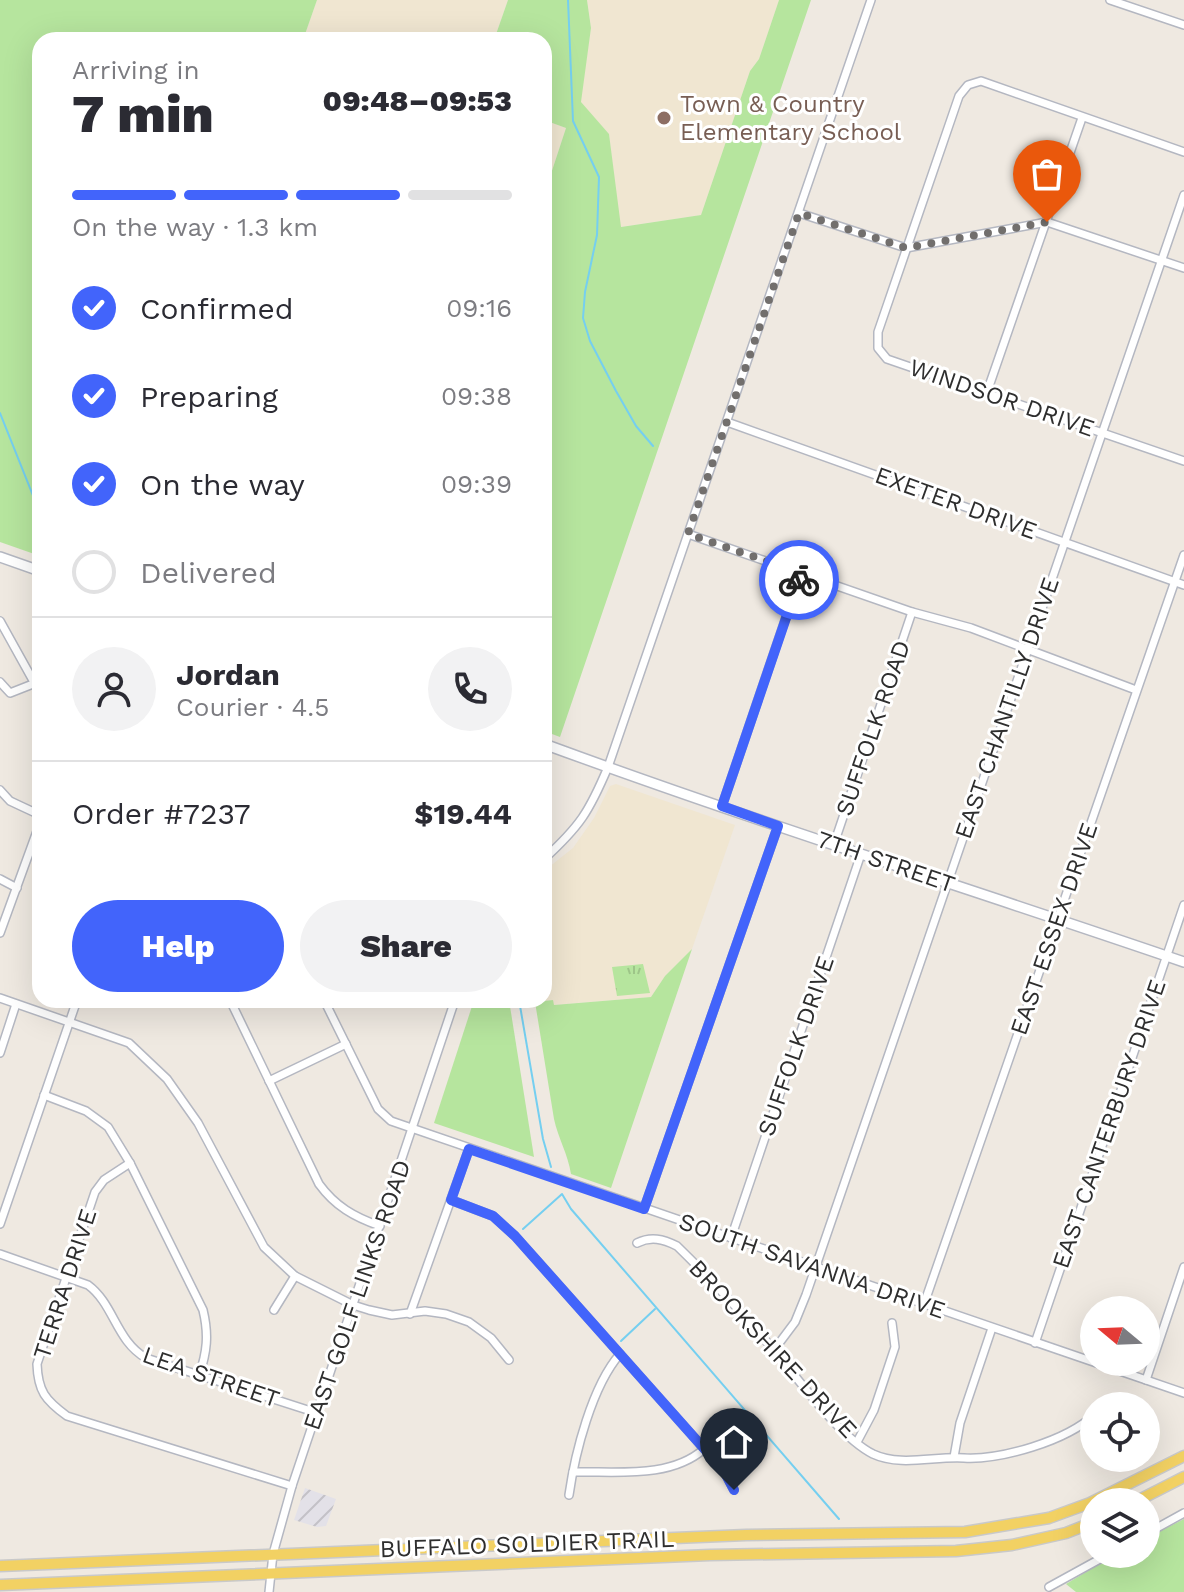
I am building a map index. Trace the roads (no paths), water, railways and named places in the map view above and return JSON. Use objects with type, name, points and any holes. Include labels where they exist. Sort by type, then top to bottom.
[{"type":"main road","points":[[0,557],[32,568]]},
{"type":"main road","name":"7TH STREET","points":[[552,747],[1184,962]]},
{"type":"main road","name":"BUFFALO SOLDIER TRAIL","points":[[0,1566],[746,1535],[965,1532],[1049,1518],[1090,1503],[1184,1456]]},
{"type":"main road","points":[[1160,1489],[1184,1477]]},
{"type":"main road","name":"BUFFALO SOLDIER TRAIL","points":[[0,1585],[710,1555],[956,1551],[1012,1545],[1080,1528]]},
{"type":"street","points":[[552,852],[575,831],[593,804],[608,767],[871,0]]},
{"type":"street","points":[[1110,0],[1128,3],[1184,25]]},
{"type":"street","points":[[906,248],[959,96],[968,85],[981,81],[1184,152]]},
{"type":"street","points":[[987,392],[1082,118]]},
{"type":"street","name":"EAST CHANTILLY DRIVE","points":[[774,1350],[795,1322],[815,1266],[1184,195]]},
{"type":"street","points":[[799,213],[906,248],[1047,222],[1184,268]]},
{"type":"street","name":"WINDSOR DRIVE","points":[[906,248],[878,332],[878,348],[887,359],[1184,461]]},
{"type":"street","name":"EXETER DRIVE","points":[[727,422],[1184,585]]},
{"type":"street","points":[[688,534],[912,612],[971,628],[1136,690]]},
{"type":"street","name":"EAST ESSEX DRIVE","points":[[924,1304],[1184,555]]},
{"type":"street","points":[[722,806],[801,573]]},
{"type":"street","name":"SUFFOLK ROAD","points":[[834,844],[912,612]]},
{"type":"street","points":[[0,621],[32,672]]},
{"type":"street","points":[[0,682],[10,693],[32,684]]},
{"type":"street","points":[[0,790],[10,801],[32,811]]},
{"type":"street","points":[[644,1209],[778,826]]},
{"type":"street","points":[[0,933],[32,846]]},
{"type":"street","name":"SUFFOLK DRIVE","points":[[731,1238],[861,854]]},
{"type":"street","points":[[0,879],[17,888]]},
{"type":"street","name":"EAST CANTERBURY DRIVE","points":[[1035,1343],[1184,905]]},
{"type":"street","points":[[0,998],[129,1043],[167,1079],[198,1123],[264,1247],[295,1276],[353,1305],[392,1315],[425,1311],[446,1314],[469,1322],[491,1338],[509,1360]]},
{"type":"street","points":[[0,1053],[16,1004]]},
{"type":"street","points":[[0,1224],[74,1008]]},
{"type":"street","points":[[234,1008],[325,1193],[332,1202],[357,1218],[380,1226]]},
{"type":"street","name":"SOUTH SAVANNA DRIVE","points":[[328,1008],[378,1109],[391,1121],[1184,1393]]},
{"type":"street","name":"EAST GOLF LINKS ROAD","points":[[269,1592],[273,1554],[292,1486],[452,1008]]},
{"type":"street","points":[[269,1081],[346,1044]]},
{"type":"street","points":[[44,1095],[86,1111],[108,1127],[130,1163],[203,1310],[208,1331],[207,1349],[199,1376]]},
{"type":"street","points":[[410,1314],[469,1149]]},
{"type":"street","name":"TERRA DRIVE","points":[[130,1163],[104,1180],[95,1192],[37,1364],[38,1384],[51,1404],[67,1416],[292,1486]]},
{"type":"street","points":[[451,1200],[483,1211],[502,1223],[724,1471],[734,1490]]},
{"type":"street","name":"BROOKSHIRE DRIVE","points":[[637,1243],[647,1238],[666,1240],[677,1246],[774,1350],[835,1422],[874,1454],[908,1461],[954,1457],[981,1459],[1015,1454],[1080,1423]]},
{"type":"street","name":"LEA STREET","points":[[0,1254],[88,1285],[99,1293],[132,1350],[146,1358],[317,1413]]},
{"type":"street","points":[[1146,1380],[1184,1267]]},
{"type":"street","points":[[274,1310],[295,1276]]},
{"type":"street","points":[[857,1442],[874,1410],[895,1347],[892,1323]]},
{"type":"street","points":[[954,1457],[960,1423],[992,1328]]},
{"type":"street","points":[[569,1495],[599,1384],[620,1354]]},
{"type":"street","points":[[573,1472],[668,1468],[686,1463],[704,1449]]},
{"type":"street","points":[[1160,1526],[1184,1513]]},
{"type":"street","points":[[1049,1587],[1084,1568]]},
{"type":"waterway","points":[[568,0],[573,121],[599,177],[597,235],[583,318],[590,341],[616,391],[636,426],[653,446]]},
{"type":"waterway","points":[[0,413],[32,493]]},
{"type":"waterway","points":[[520,1008],[543,1139],[551,1167]]},
{"type":"waterway","points":[[523,1229],[562,1194],[571,1209],[839,1519]]},
{"type":"waterway","points":[[621,1341],[655,1309]]},
{"type":"waterway","points":[[709,1441],[743,1409]]},
{"type":"place","name":"Town & Country Elementary School","points":[[664,118]]}]
